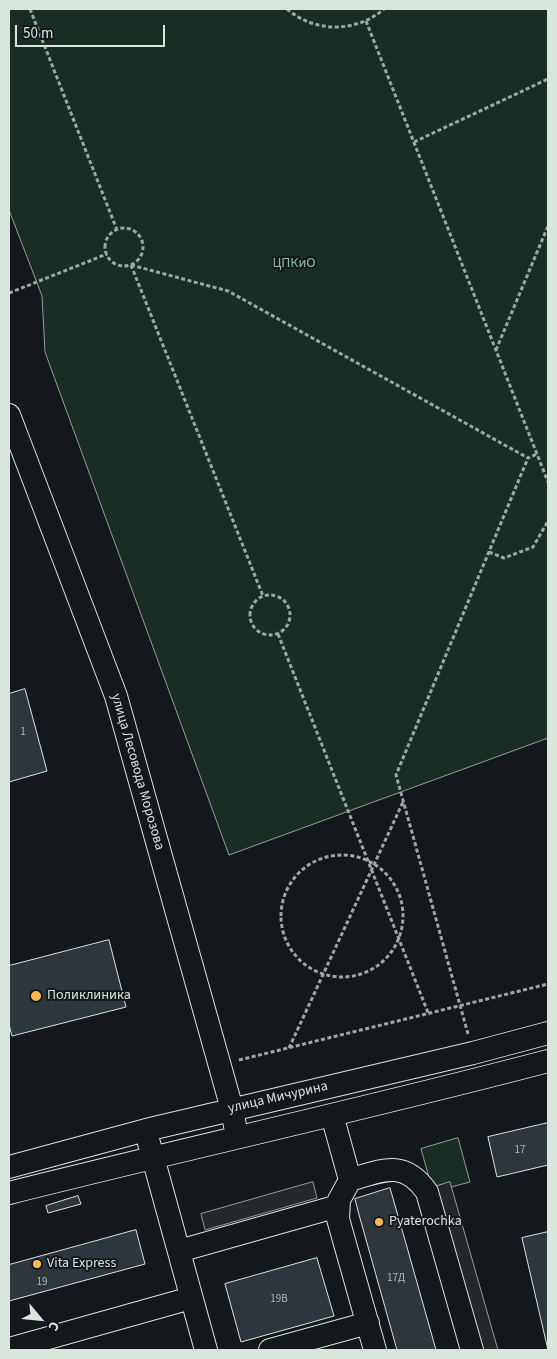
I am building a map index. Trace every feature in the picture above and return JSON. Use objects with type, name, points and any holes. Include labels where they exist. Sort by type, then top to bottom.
[{"type":"street","name":"улица Лесовода Морозова","points":[[9,415],[116,696],[232,1109],[237,1137]]},
{"type":"street","name":"улица Мичурина","points":[[9,1166],[146,1130],[473,1053],[548,1033]]},
{"type":"street","name":"улица Мичурина","points":[[9,1193],[548,1061]]},
{"type":"street","points":[[332,1115],[350,1180]]},
{"type":"street","points":[[146,1130],[206,1350]]},
{"type":"street","points":[[375,1350],[338,1220],[338,1206],[350,1180],[384,1170],[398,1170],[410,1174],[419,1180],[427,1192],[472,1350]]},
{"type":"street","points":[[179,1251],[338,1206]]},
{"type":"street","points":[[9,1349],[192,1298]]},
{"type":"street","points":[[270,1350],[368,1324]]},
{"type":"path","points":[[30,9],[117,230]]},
{"type":"path","points":[[287,9],[306,22],[336,28],[352,26],[366,21],[384,9]]},
{"type":"path","points":[[366,21],[548,482]]},
{"type":"path","points":[[414,142],[548,79]]},
{"type":"path","points":[[496,350],[548,226]]},
{"type":"path","points":[[124,228],[132,230],[142,240],[143,247],[137,261],[124,266],[110,260],[105,247],[111,234],[117,230],[124,228]]},
{"type":"path","points":[[9,293],[107,254]]},
{"type":"path","points":[[131,264],[228,291],[528,458]]},
{"type":"path","points":[[131,264],[263,596]]},
{"type":"path","points":[[473,1053],[462,1007],[396,775],[528,458],[537,454]]},
{"type":"path","points":[[489,552],[504,558],[533,547],[548,521]]},
{"type":"path","points":[[263,596],[278,596],[285,601],[289,608],[291,616],[289,623],[285,630],[278,634],[270,636],[262,634],[251,623],[252,607],[256,600],[263,596]]},
{"type":"path","points":[[278,634],[428,1015]]},
{"type":"path","points":[[288,1048],[404,801]]},
{"type":"path","points":[[348,854],[374,863],[392,880],[400,897],[403,915],[399,939],[384,961],[362,974],[342,977],[322,974],[311,969],[291,951],[281,926],[282,900],[287,887],[294,876],[304,867],[328,856],[348,854]]},
{"type":"path","points":[[219,1065],[462,1007],[548,984]]},
{"type":"green space","name":"ЦПКиО","points":[[9,9],[548,9],[548,738],[229,855],[45,352],[42,296],[9,210]]},
{"type":"green space","points":[[458,1138],[470,1182],[451,1187],[450,1183],[434,1187],[430,1181],[421,1149]]},
{"type":"shaded area","points":[[313,1182],[317,1198],[205,1230],[201,1214]]},
{"type":"shaded area","points":[[450,1182],[498,1350],[481,1350],[434,1187]]},
{"type":"building","points":[[25,689],[47,771],[9,782],[9,694]]},
{"type":"building","points":[[109,940],[126,1007],[12,1036],[9,1024],[9,966]]},
{"type":"building","points":[[548,1123],[548,1165],[497,1177],[488,1137]]},
{"type":"building","points":[[390,1188],[436,1350],[397,1350],[355,1199]]},
{"type":"building","points":[[78,1196],[81,1204],[48,1213],[46,1206]]},
{"type":"building","points":[[136,1230],[145,1264],[9,1301],[9,1265]]},
{"type":"building","points":[[548,1232],[548,1350],[522,1238]]},
{"type":"building","points":[[317,1258],[334,1316],[241,1342],[225,1284]]},
{"type":"place","name":"Поликлиника","points":[[36,996]]},
{"type":"place","name":"Pyaterochka","points":[[379,1222]]},
{"type":"place","name":"Vita Express","points":[[37,1264]]}]
